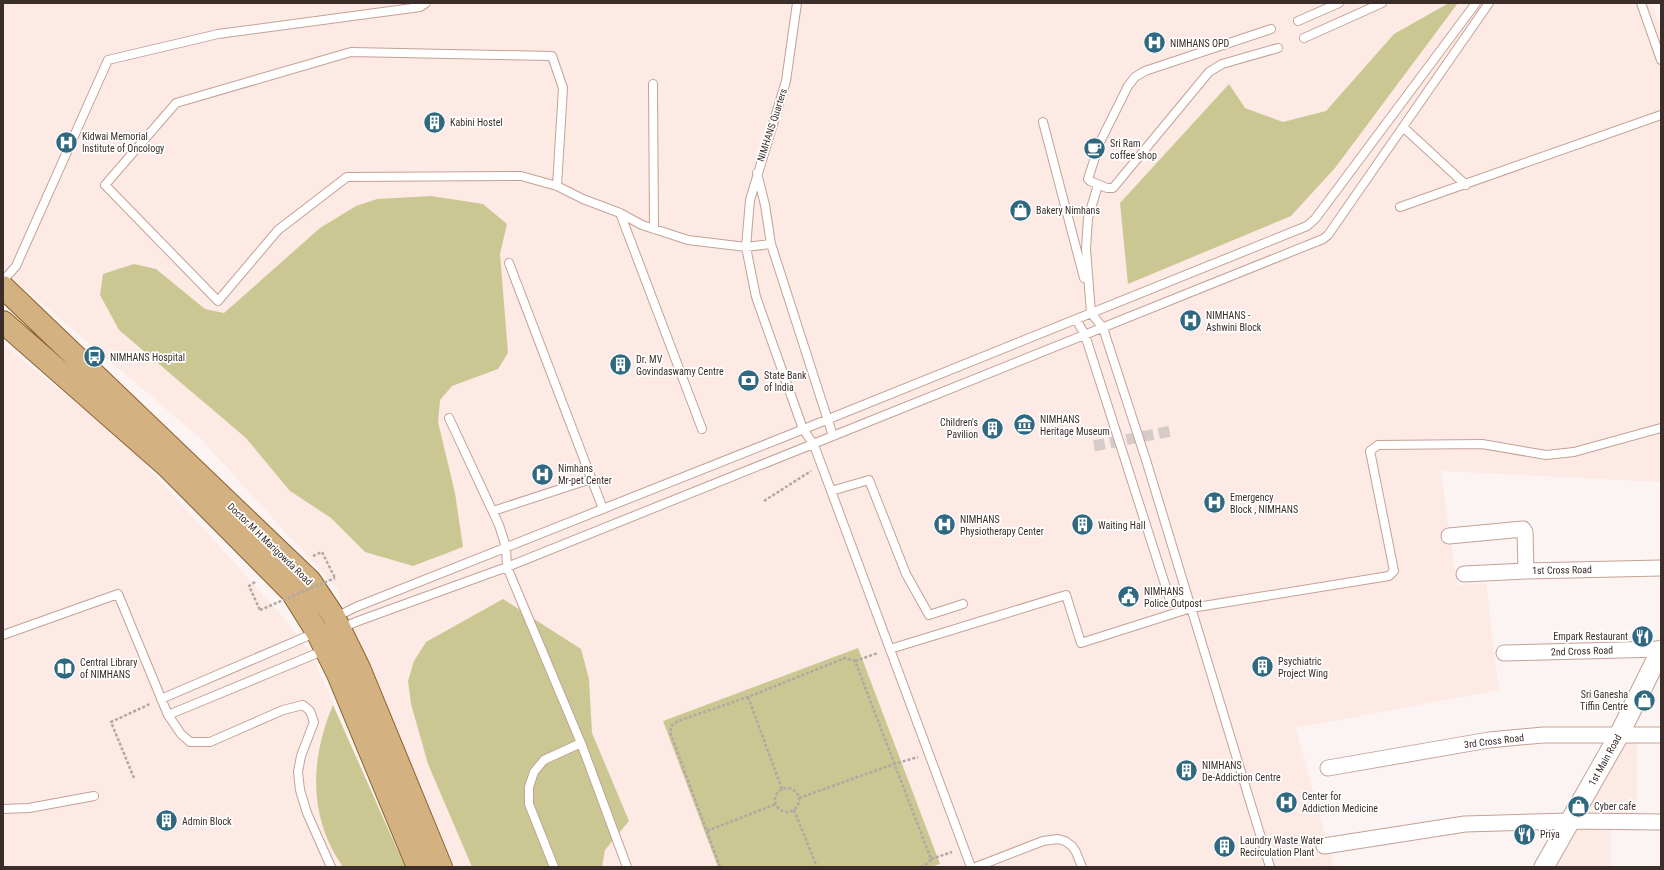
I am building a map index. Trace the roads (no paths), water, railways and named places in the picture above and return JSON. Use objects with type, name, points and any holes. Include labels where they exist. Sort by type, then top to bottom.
[{"type":"main road","name":"Doctor M H Marigowda Road","points":[[3,287],[310,581],[337,623],[359,668],[441,867]]},
{"type":"main road","name":"Doctor M H Marigowda Road","points":[[3,322],[168,467],[292,592],[321,641],[338,674],[418,867]]},
{"type":"street","points":[[1449,536],[1523,529],[1525,532],[1526,571]]},
{"type":"street","name":"1st Cross Road","points":[[1464,574],[1661,568]]},
{"type":"street","name":"2nd Cross Road","points":[[1504,654],[1661,649]]},
{"type":"street","name":"1st Main Road","points":[[1544,867],[1619,735],[1661,649]]},
{"type":"street","name":"3rd Cross Road","points":[[1328,768],[1489,740],[1543,735],[1661,735]]},
{"type":"street","points":[[1324,846],[1465,824],[1570,820],[1661,822]]},
{"type":"lane","points":[[3,280],[16,266],[108,60],[218,34],[420,7],[426,3]]},
{"type":"lane","name":"NIMHANS Quarters","points":[[797,3],[786,81],[750,200],[746,247],[756,297],[803,429],[814,445],[971,867]]},
{"type":"lane","points":[[1298,21],[1339,3]]},
{"type":"lane","points":[[1304,38],[1382,3]]},
{"type":"lane","points":[[337,623],[356,607],[1076,319],[1091,309],[1311,223],[1476,3]]},
{"type":"lane","points":[[337,623],[361,620],[507,567],[814,445],[833,436],[1323,239],[1328,235],[1489,3]]},
{"type":"lane","points":[[1641,3],[1661,60]]},
{"type":"lane","points":[[1271,29],[1152,68],[1135,76],[1128,86],[1100,142],[1088,179],[1107,188],[1113,188],[1209,72],[1222,64],[1278,48]]},
{"type":"lane","points":[[556,186],[563,88],[552,56],[350,52],[176,103],[105,185],[218,301],[278,230],[347,177],[521,176],[556,186],[582,199],[620,213],[642,225],[688,240],[746,247],[771,244]]},
{"type":"lane","points":[[654,84],[654,229]]},
{"type":"lane","points":[[1400,207],[1661,115]]},
{"type":"lane","points":[[1043,122],[1091,309],[1103,328],[1146,460],[1270,867]]},
{"type":"lane","points":[[1403,127],[1466,185]]},
{"type":"lane","points":[[757,173],[765,205],[771,244],[833,436]]},
{"type":"lane","points":[[1091,309],[1086,241],[1088,218],[1098,184]]},
{"type":"lane","points":[[620,213],[702,429]]},
{"type":"lane","points":[[509,263],[603,509]]},
{"type":"lane","points":[[1076,319],[1085,335],[1171,603],[1188,598]]},
{"type":"lane","points":[[449,418],[493,511],[506,548],[507,567],[581,743],[627,867]]},
{"type":"lane","points":[[890,649],[1066,595],[1081,643],[1191,608],[1389,576],[1393,574],[1394,571],[1370,451],[1378,445],[1482,444],[1546,455],[1574,452],[1661,428]]},
{"type":"lane","points":[[493,511],[591,478]]},
{"type":"lane","points":[[831,491],[869,480],[906,574],[928,615],[963,604]]},
{"type":"lane","points":[[3,635],[118,594],[168,715],[181,734],[190,742],[210,742],[283,710],[303,705],[310,711],[314,722],[301,756],[298,772],[300,790],[307,813],[331,867]]},
{"type":"lane","points":[[161,699],[321,641]]},
{"type":"lane","points":[[168,715],[321,641]]},
{"type":"lane","points":[[554,867],[529,804],[529,787],[534,772],[544,760],[581,743]]},
{"type":"lane","points":[[3,809],[29,808],[94,796]]},
{"type":"lane","points":[[976,867],[1050,839],[1065,841],[1072,846],[1082,867]]},
{"type":"tunnel","points":[[1094,446],[1171,431]]},
{"type":"place","name":"NIMHANS OPD","points":[[1155,43]]},
{"type":"place","name":"Kabini Hostel","points":[[435,122]]},
{"type":"place","name":"Kidwai Memorial Institute of Oncology","points":[[66,142]]},
{"type":"place","name":"Sri Ram coffee shop","points":[[1094,149]]},
{"type":"place","name":"Bakery Nimhans","points":[[1020,210]]},
{"type":"place","name":"NIMHANS - Ashwini Block","points":[[1190,321]]},
{"type":"place","name":"NIMHANS Hospital","points":[[95,357]]},
{"type":"place","name":"Dr. MV Govindaswamy Centre","points":[[620,365]]},
{"type":"place","name":"State Bank of India","points":[[749,381]]},
{"type":"place","name":"NIMHANS Heritage Museum","points":[[1024,425]]},
{"type":"place","name":"Children's Pavilion","points":[[993,428]]},
{"type":"place","name":"Nimhans Mr-pet Center","points":[[542,474]]},
{"type":"place","name":"Emergency Block , NIMHANS","points":[[1215,503]]},
{"type":"place","name":"NIMHANS Physiotherapy Center","points":[[945,525]]},
{"type":"place","name":"Waiting Hall","points":[[1082,525]]},
{"type":"place","name":"NIMHANS Police Outpost","points":[[1129,597]]},
{"type":"place","name":"Empark Restaurant","points":[[1643,636]]},
{"type":"place","name":"Psychiatric Project Wing","points":[[1262,667]]},
{"type":"place","name":"Central Library of NIMHANS","points":[[65,668]]},
{"type":"place","name":"Sri Ganesha Tiffin Centre","points":[[1644,700]]},
{"type":"place","name":"NIMHANS De-Addiction Centre","points":[[1186,771]]},
{"type":"place","name":"Center for Addiction Medicine","points":[[1286,802]]},
{"type":"place","name":"Cyber cafe","points":[[1579,806]]},
{"type":"place","name":"Admin Block","points":[[167,821]]},
{"type":"place","name":"Priya","points":[[1525,834]]},
{"type":"place","name":"Laundry Waste Water Recirculation Plant","points":[[1225,846]]}]
